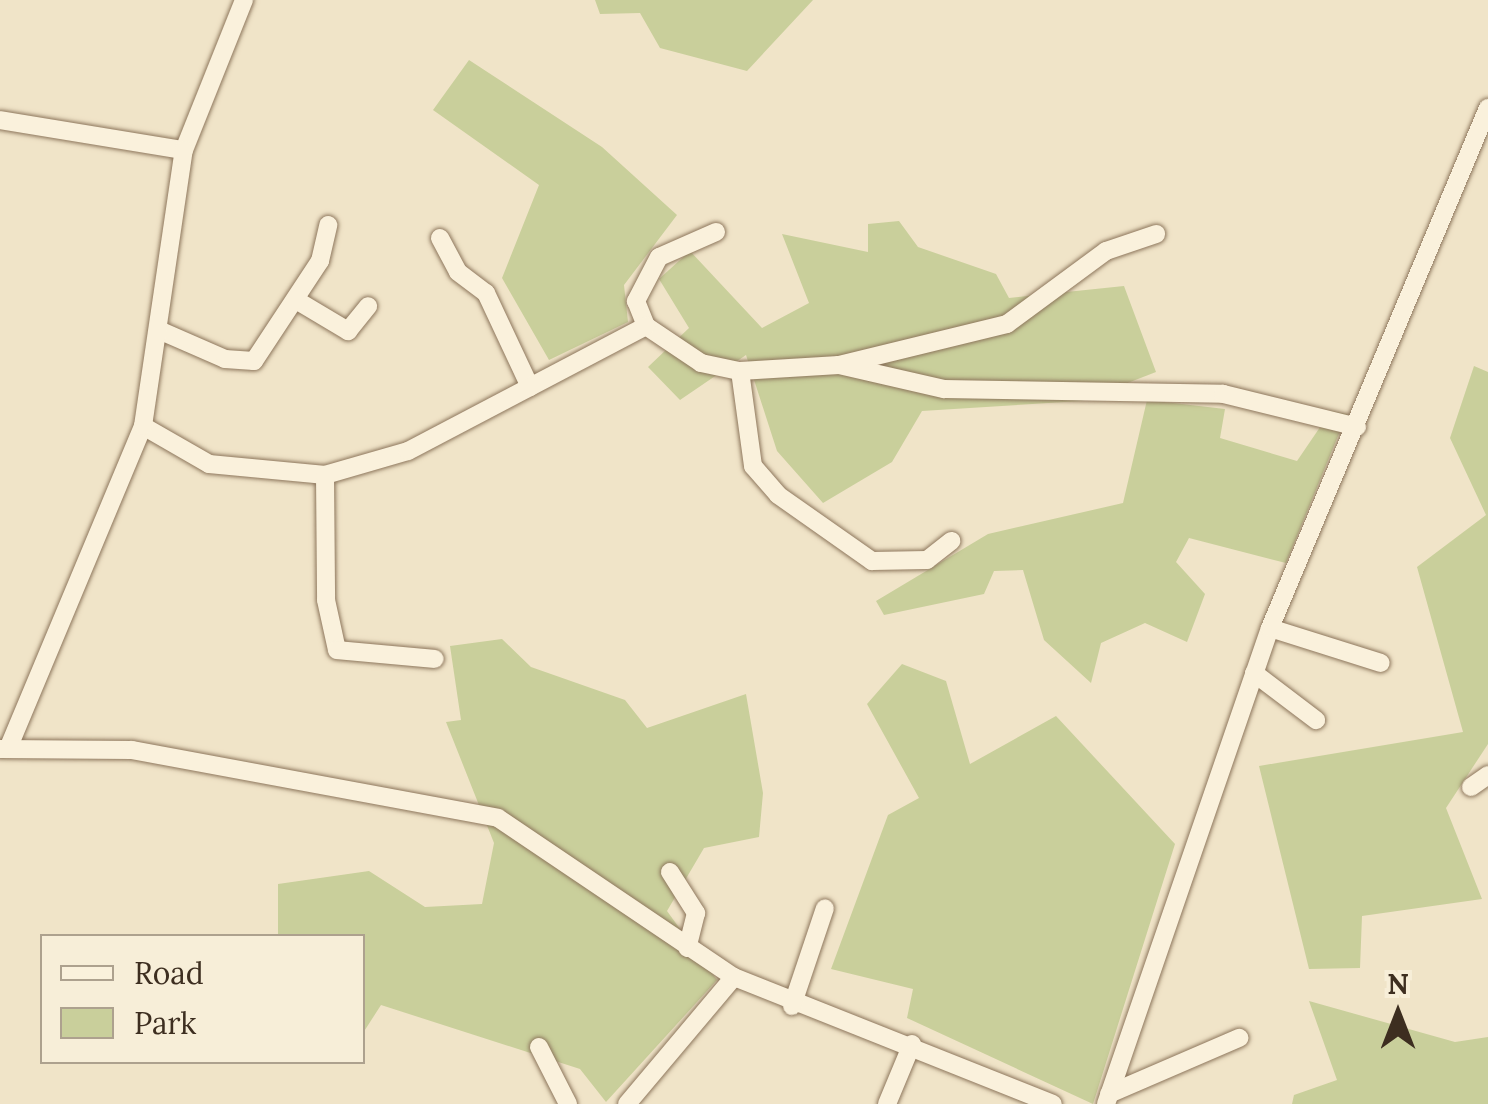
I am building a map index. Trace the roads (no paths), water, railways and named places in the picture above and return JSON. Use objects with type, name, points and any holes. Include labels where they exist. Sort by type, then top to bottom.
[{"type":"street","points":[[244,0],[184,150],[161,331],[143,426],[5,747],[132,750],[498,818],[734,977],[792,1006],[912,1044],[1053,1104]]},
{"type":"street","points":[[1107,1099],[1270,628],[1488,108]]},
{"type":"street","points":[[0,120],[184,150]]},
{"type":"street","points":[[161,331],[226,359],[254,361],[296,300],[328,225]]},
{"type":"street","points":[[716,232],[659,257],[636,301],[646,326],[670,348],[740,371],[839,365],[1007,324],[1106,251],[1156,234]]},
{"type":"street","points":[[440,238],[458,272],[486,293],[530,387]]},
{"type":"street","points":[[296,300],[348,331],[368,306]]},
{"type":"street","points":[[143,426],[209,464],[325,475],[408,451],[646,326]]},
{"type":"street","points":[[839,365],[944,389],[1223,394],[1357,427]]},
{"type":"street","points":[[740,371],[753,466],[778,496],[872,562],[927,560],[952,541]]},
{"type":"street","points":[[325,475],[326,600],[337,650],[435,660]]},
{"type":"street","points":[[1270,628],[1381,663]]},
{"type":"street","points":[[1254,673],[1316,720]]},
{"type":"street","points":[[1471,787],[1488,775]]},
{"type":"street","points":[[670,872],[696,914],[687,948]]},
{"type":"street","points":[[792,1006],[826,908]]},
{"type":"street","points":[[627,1104],[734,977]]},
{"type":"street","points":[[1107,1099],[1239,1038]]},
{"type":"street","points":[[887,1104],[912,1044]]},
{"type":"street","points":[[539,1047],[568,1104]]}]
